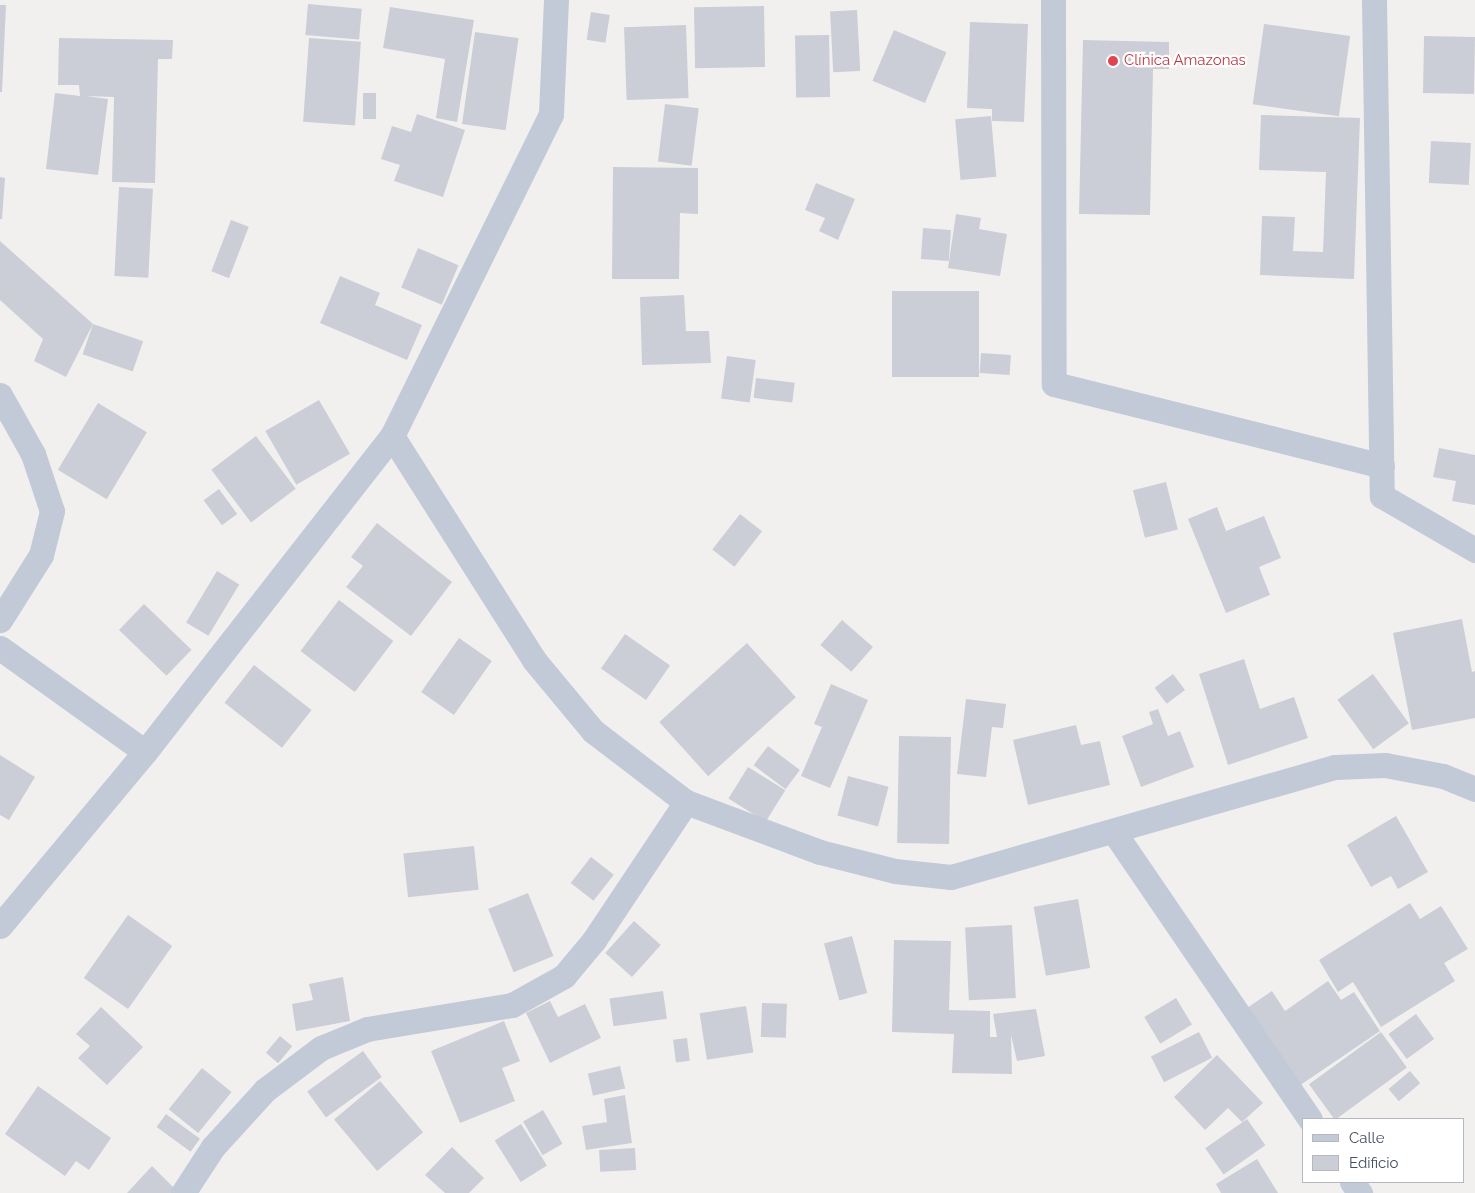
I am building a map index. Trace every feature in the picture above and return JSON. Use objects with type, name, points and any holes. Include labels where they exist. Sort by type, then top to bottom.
[{"type":"street","points":[[0,926],[146,752],[392,436],[551,114],[556,0]]},
{"type":"street","points":[[1053,0],[1054,384],[1382,466]]},
{"type":"street","points":[[1374,0],[1382,496],[1475,550]]},
{"type":"street","points":[[0,396],[33,454],[52,511],[41,555],[0,620]]},
{"type":"street","points":[[392,436],[534,660],[593,731],[686,802],[820,852],[895,871],[951,877],[1114,832],[1334,767],[1385,765],[1443,776],[1475,789]]},
{"type":"street","points":[[0,648],[146,752]]},
{"type":"street","points":[[184,1193],[213,1147],[265,1090],[321,1048],[367,1029],[512,1005],[564,976],[594,940],[686,802]]},
{"type":"street","points":[[1114,832],[1309,1118]]},
{"type":"building","points":[[308,4],[362,9],[359,40],[305,35]]},
{"type":"building","points":[[0,5],[6,5],[2,92],[0,92]]},
{"type":"building","points":[[764,6],[765,67],[695,68],[694,7]]},
{"type":"building","points":[[390,7],[474,20],[457,122],[436,118],[445,59],[383,48]]},
{"type":"building","points":[[857,10],[860,71],[833,72],[830,11]]},
{"type":"building","points":[[591,12],[610,15],[605,43],[587,40]]},
{"type":"building","points":[[970,22],[1028,24],[1024,122],[992,121],[992,109],[967,108]]},
{"type":"building","points":[[1264,24],[1350,36],[1339,116],[1253,104]]},
{"type":"building","points":[[686,25],[689,98],[627,100],[624,27]]},
{"type":"building","points":[[894,30],[946,52],[925,103],[873,81]]},
{"type":"building","points":[[475,32],[519,38],[506,130],[462,124]]},
{"type":"building","points":[[829,35],[830,97],[796,98],[795,36]]},
{"type":"building","points":[[1424,36],[1475,37],[1474,94],[1423,93]]},
{"type":"building","points":[[59,38],[173,40],[172,59],[158,59],[155,183],[112,182],[114,97],[86,96],[108,99],[98,175],[46,169],[55,93],[80,96],[79,85],[58,85]]},
{"type":"building","points":[[309,38],[361,42],[355,125],[303,122]]},
{"type":"building","points":[[1083,40],[1169,42],[1169,69],[1153,69],[1150,215],[1079,214]]},
{"type":"building","points":[[363,93],[376,93],[376,119],[363,119]]},
{"type":"building","points":[[665,104],[699,108],[692,166],[658,162]]},
{"type":"building","points":[[417,114],[465,130],[443,197],[394,181],[400,165],[381,159],[392,126],[411,132]]},
{"type":"building","points":[[1261,115],[1360,118],[1354,279],[1260,275],[1262,216],[1295,217],[1293,251],[1323,252],[1326,172],[1259,170]]},
{"type":"building","points":[[991,116],[996,177],[960,180],[955,119]]},
{"type":"building","points":[[1431,141],[1471,143],[1469,185],[1429,183]]},
{"type":"building","points":[[613,167],[698,168],[698,214],[680,213],[679,279],[612,279]]},
{"type":"building","points":[[0,177],[5,178],[2,219],[0,219]]},
{"type":"building","points":[[816,183],[855,199],[838,240],[819,231],[825,218],[805,210]]},
{"type":"building","points":[[119,187],[153,189],[148,278],[114,276]]},
{"type":"building","points":[[956,214],[981,218],[979,229],[1007,234],[1000,276],[948,268]]},
{"type":"building","points":[[231,220],[249,227],[229,278],[211,271]]},
{"type":"building","points":[[923,228],[951,230],[949,261],[921,259]]},
{"type":"building","points":[[0,241],[93,324],[66,377],[34,361],[43,339],[0,300]]},
{"type":"building","points":[[418,248],[459,265],[442,305],[401,288]]},
{"type":"building","points":[[340,276],[380,293],[375,305],[422,325],[407,360],[320,323]]},
{"type":"building","points":[[892,291],[979,291],[979,377],[892,377]]},
{"type":"building","points":[[684,295],[686,331],[709,331],[711,363],[642,365],[640,297]]},
{"type":"building","points":[[93,324],[143,341],[133,372],[83,354]]},
{"type":"building","points":[[981,353],[1011,355],[1010,375],[980,373]]},
{"type":"building","points":[[727,356],[756,360],[750,403],[721,399]]},
{"type":"building","points":[[756,378],[795,383],[792,403],[754,398]]},
{"type":"building","points":[[319,400],[350,454],[296,485],[265,431]]},
{"type":"building","points":[[98,403],[147,432],[107,499],[58,470]]},
{"type":"building","points":[[256,436],[296,489],[251,522],[211,470]]},
{"type":"building","points":[[1439,448],[1475,455],[1475,505],[1452,501],[1456,481],[1433,477]]},
{"type":"building","points":[[1166,482],[1178,530],[1145,538],[1133,490]]},
{"type":"building","points":[[219,489],[237,514],[222,525],[204,500]]},
{"type":"building","points":[[1217,507],[1226,531],[1264,516],[1281,558],[1259,567],[1270,595],[1226,613],[1188,519]]},
{"type":"building","points":[[740,514],[762,531],[734,567],[712,549]]},
{"type":"building","points":[[377,523],[452,582],[411,636],[346,587],[363,566],[351,557]]},
{"type":"building","points":[[217,571],[239,584],[208,636],[186,622]]},
{"type":"building","points":[[339,600],[393,641],[355,692],[300,651]]},
{"type":"building","points":[[144,604],[191,650],[166,676],[119,630]]},
{"type":"building","points":[[1462,619],[1472,672],[1475,671],[1475,718],[1412,730],[1393,633]]},
{"type":"building","points":[[842,620],[873,647],[851,672],[820,645]]},
{"type":"building","points":[[625,634],[670,666],[646,700],[601,668]]},
{"type":"building","points":[[459,638],[492,661],[454,715],[421,692]]},
{"type":"building","points":[[747,643],[796,697],[708,776],[659,722]]},
{"type":"building","points":[[1244,659],[1260,709],[1294,697],[1308,738],[1228,765],[1199,674]]},
{"type":"building","points":[[254,665],[312,710],[282,748],[224,703]]},
{"type":"building","points":[[1173,674],[1185,690],[1167,704],[1155,688]]},
{"type":"building","points":[[1373,674],[1409,723],[1373,749],[1337,700]]},
{"type":"building","points":[[831,684],[868,700],[830,788],[801,776],[822,727],[814,724]]},
{"type":"building","points":[[966,699],[1006,704],[1003,728],[992,727],[986,777],[957,774]]},
{"type":"building","points":[[1158,709],[1168,736],[1180,731],[1194,767],[1141,787],[1122,736],[1153,724],[1149,712]]},
{"type":"building","points":[[1076,725],[1081,745],[1100,741],[1110,785],[1028,805],[1013,740]]},
{"type":"building","points":[[899,736],[951,737],[949,844],[897,843]]},
{"type":"building","points":[[768,746],[800,770],[786,789],[754,765]]},
{"type":"building","points":[[0,755],[35,777],[9,820],[0,815]]},
{"type":"building","points":[[748,767],[785,790],[766,822],[728,798]]},
{"type":"building","points":[[848,776],[889,787],[878,826],[837,816]]},
{"type":"building","points":[[1396,816],[1428,872],[1398,889],[1391,876],[1371,887],[1347,845]]},
{"type":"building","points":[[474,846],[479,890],[408,897],[403,853]]},
{"type":"building","points":[[591,857],[614,875],[594,901],[571,883]]},
{"type":"building","points":[[528,893],[553,956],[514,972],[488,909]]},
{"type":"building","points":[[1078,899],[1090,968],[1046,976],[1034,907]]},
{"type":"building","points":[[1410,903],[1420,919],[1441,906],[1468,949],[1444,963],[1455,981],[1381,1027],[1353,982],[1338,992],[1319,960]]},
{"type":"building","points":[[128,915],[172,946],[128,1009],[84,978]]},
{"type":"building","points":[[634,921],[661,945],[632,977],[605,953]]},
{"type":"building","points":[[1012,925],[1016,998],[969,1000],[965,927]]},
{"type":"building","points":[[852,936],[867,993],[839,1000],[824,944]]},
{"type":"building","points":[[894,940],[951,941],[949,1010],[990,1011],[990,1037],[997,1037],[993,1014],[1036,1009],[1045,1056],[1017,1061],[1011,1035],[1012,1074],[952,1073],[954,1034],[892,1032]]},
{"type":"building","points":[[343,977],[350,1021],[296,1031],[292,1004],[313,1000],[309,984]]},
{"type":"building","points":[[1328,981],[1341,1000],[1354,992],[1380,1031],[1296,1088],[1244,1010],[1272,991],[1285,1011]]},
{"type":"building","points":[[663,991],[667,1019],[613,1026],[610,999]]},
{"type":"building","points":[[1176,998],[1192,1025],[1160,1044],[1144,1017]]},
{"type":"building","points":[[550,1001],[558,1017],[585,1004],[601,1038],[550,1063],[526,1013]]},
{"type":"building","points":[[762,1003],[787,1004],[786,1038],[761,1037]]},
{"type":"building","points":[[746,1006],[753,1052],[707,1060],[700,1013]]},
{"type":"building","points":[[101,1007],[143,1047],[107,1085],[78,1058],[90,1046],[76,1034]]},
{"type":"building","points":[[1416,1014],[1434,1039],[1407,1059],[1388,1034]]},
{"type":"building","points":[[504,1021],[520,1061],[502,1068],[515,1101],[460,1123],[431,1051]]},
{"type":"building","points":[[1199,1032],[1212,1058],[1164,1082],[1151,1057]]},
{"type":"building","points":[[1381,1032],[1407,1068],[1337,1118],[1333,1118],[1309,1084]]},
{"type":"building","points":[[280,1036],[292,1046],[278,1063],[266,1053]]},
{"type":"building","points":[[687,1038],[690,1061],[676,1063],[673,1040]]},
{"type":"building","points":[[363,1051],[382,1077],[326,1117],[307,1092]]},
{"type":"building","points":[[1217,1055],[1263,1103],[1242,1122],[1228,1108],[1205,1130],[1174,1097]]},
{"type":"building","points":[[620,1066],[625,1088],[593,1096],[588,1073]]},
{"type":"building","points":[[202,1068],[232,1092],[198,1133],[169,1109]]},
{"type":"building","points":[[1410,1071],[1420,1083],[1399,1101],[1389,1089]]},
{"type":"building","points":[[380,1081],[423,1132],[377,1171],[334,1120]]},
{"type":"building","points":[[38,1086],[111,1138],[89,1170],[76,1161],[65,1176],[5,1134]]},
{"type":"building","points":[[625,1095],[632,1143],[586,1150],[582,1126],[607,1122],[604,1099]]},
{"type":"building","points":[[543,1110],[562,1144],[543,1155],[523,1122]]},
{"type":"building","points":[[166,1114],[200,1139],[191,1152],[157,1127]]},
{"type":"building","points":[[1247,1119],[1265,1145],[1224,1174],[1205,1148]]},
{"type":"building","points":[[521,1124],[547,1166],[521,1182],[495,1140]]},
{"type":"building","points":[[452,1147],[484,1178],[469,1193],[445,1193],[425,1175]]},
{"type":"building","points":[[635,1148],[636,1170],[600,1172],[599,1150]]},
{"type":"building","points":[[1257,1159],[1278,1193],[1221,1193],[1216,1184]]},
{"type":"building","points":[[152,1166],[175,1189],[171,1193],[127,1193]]},
{"type":"place","name":"Clínica Amazonas","points":[[1113,61]]}]
